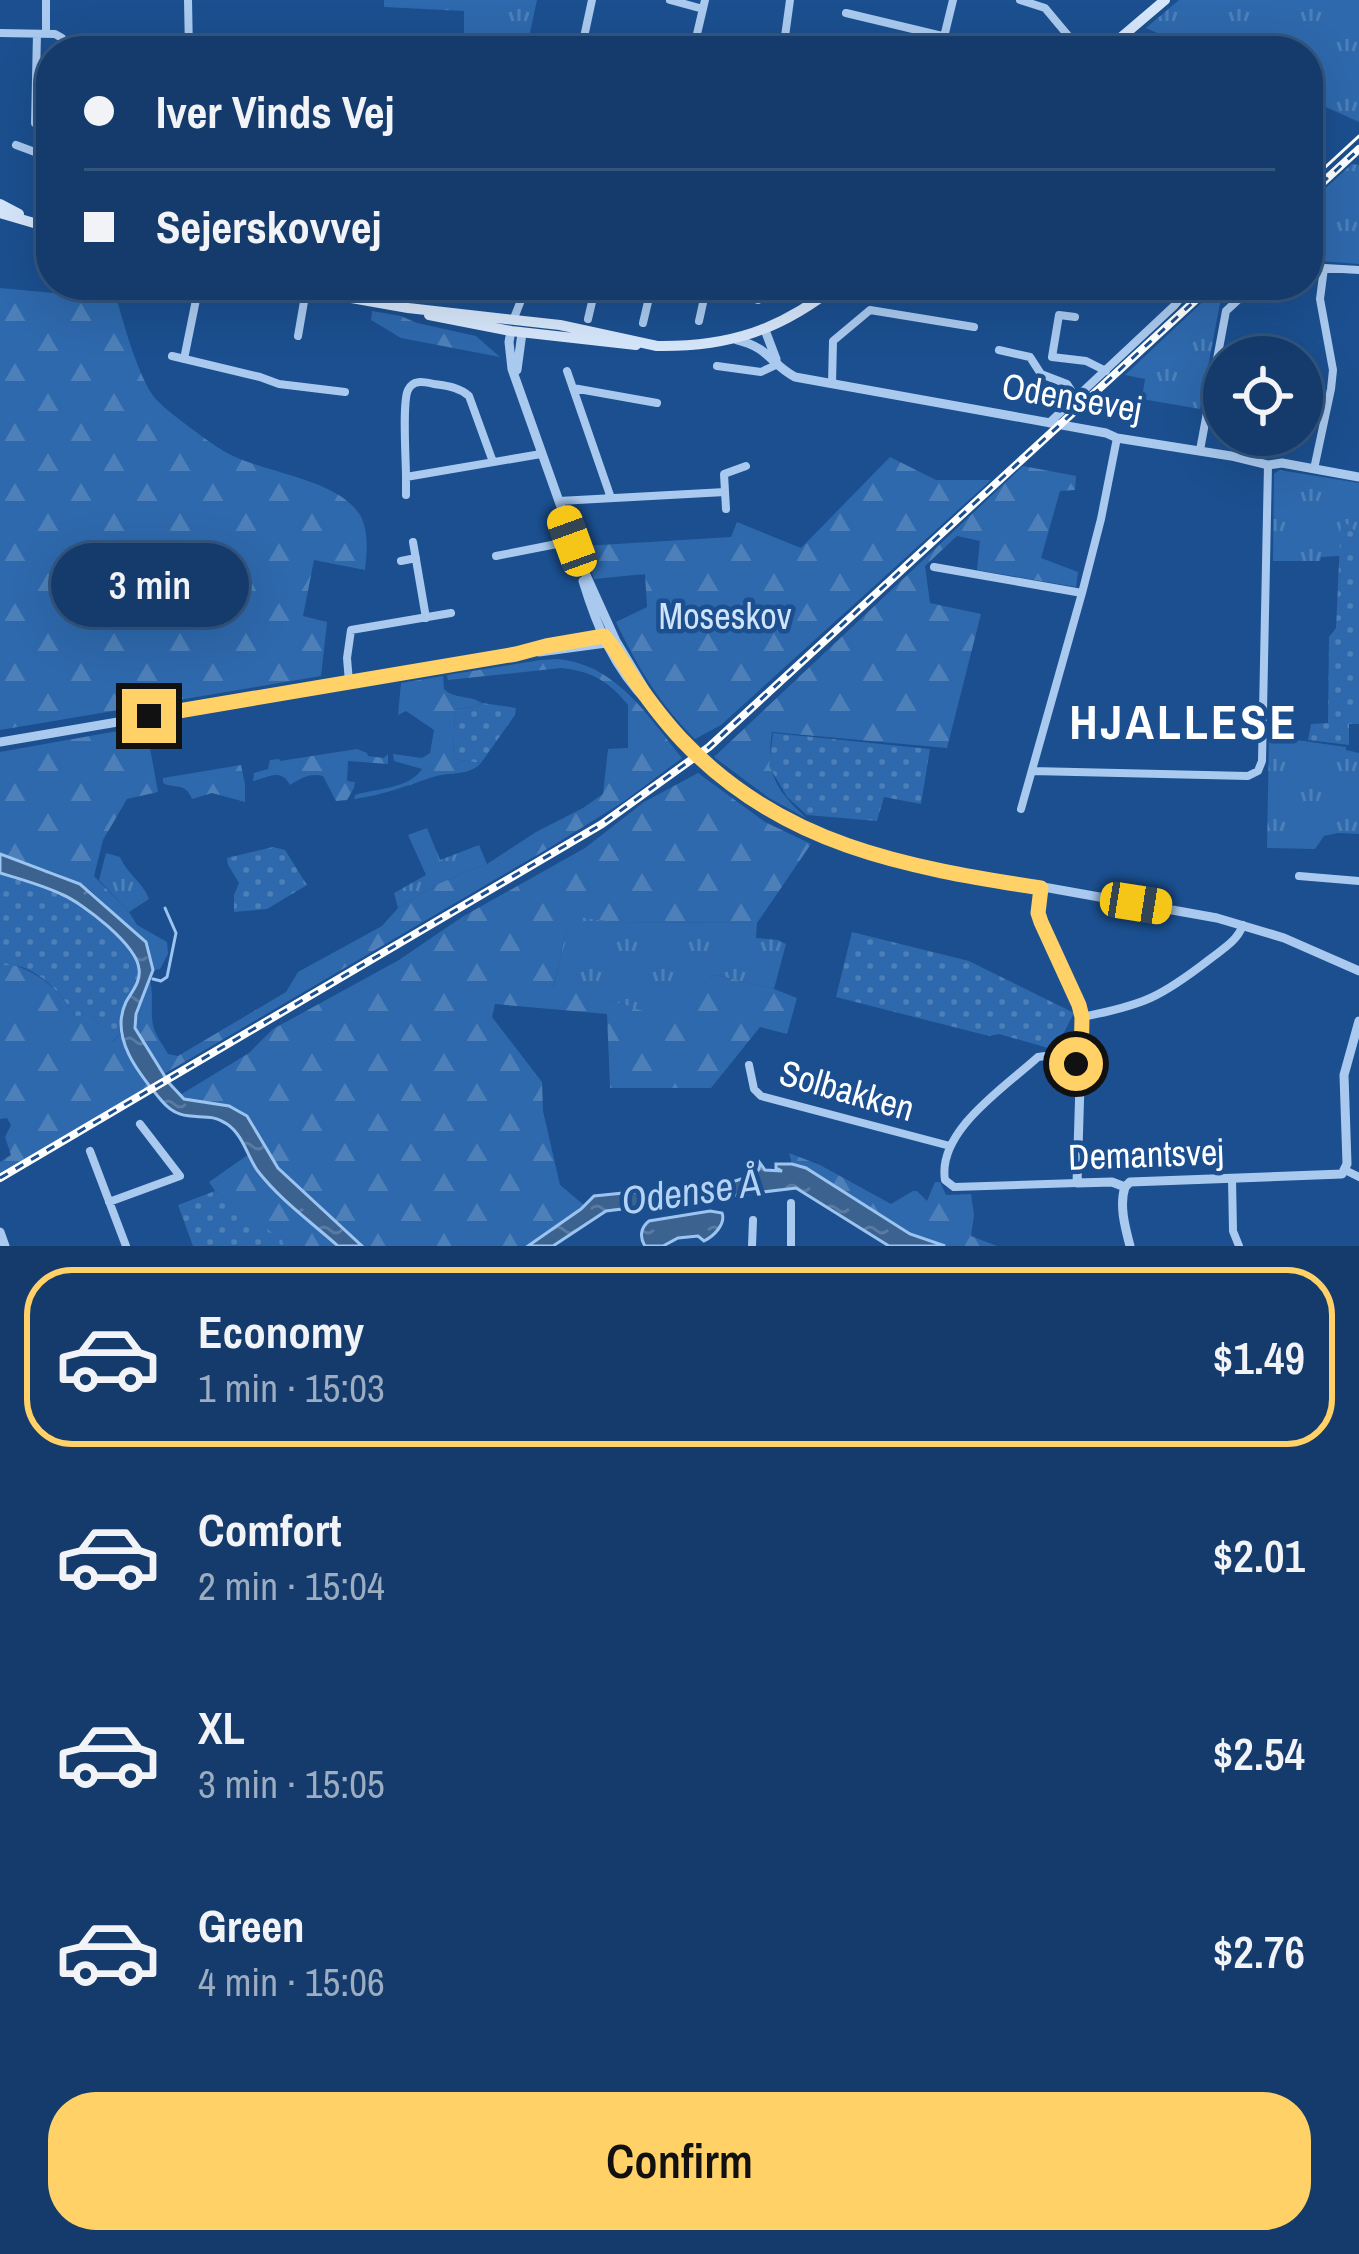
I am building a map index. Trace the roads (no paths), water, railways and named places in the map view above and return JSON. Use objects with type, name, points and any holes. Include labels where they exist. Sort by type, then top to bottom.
[{"type":"main road","points":[[1123,36],[1165,0]]},
{"type":"main road","points":[[0,209],[36,223]]},
{"type":"main road","points":[[363,300],[580,334],[604,333],[657,346]]},
{"type":"main road","points":[[408,308],[449,320],[518,325],[616,345],[657,346],[737,340],[817,300]]},
{"type":"street","points":[[41,34],[46,0]]},
{"type":"street","points":[[188,0],[189,36]]},
{"type":"street","points":[[584,36],[592,0]]},
{"type":"street","points":[[670,0],[704,4],[697,36]]},
{"type":"street","points":[[785,36],[790,0]]},
{"type":"street","points":[[944,36],[953,0]]},
{"type":"street","points":[[1020,0],[1045,4],[1070,36]]},
{"type":"street","points":[[846,13],[940,36]]},
{"type":"street","points":[[0,33],[52,36]]},
{"type":"street","points":[[35,123],[36,108]]},
{"type":"street","points":[[16,145],[36,152]]},
{"type":"street","points":[[1323,276],[1324,268],[1359,270]]},
{"type":"street","points":[[184,358],[196,300]]},
{"type":"street","points":[[298,336],[305,300]]},
{"type":"street","points":[[524,300],[510,358],[607,638],[661,716],[713,768],[783,818],[842,845],[909,865],[1244,925],[1359,971]]},
{"type":"street","points":[[588,319],[592,300]]},
{"type":"street","points":[[643,323],[648,300]]},
{"type":"street","points":[[699,321],[704,300]]},
{"type":"street","points":[[1049,423],[1177,300]]},
{"type":"street","points":[[1200,450],[1226,311],[1238,300]]},
{"type":"street","points":[[1314,469],[1333,370],[1320,300]]},
{"type":"street","points":[[832,384],[833,341],[870,310],[966,329]]},
{"type":"street","points":[[1076,317],[1058,315],[1052,358],[1086,361],[1106,371]]},
{"type":"street","points":[[765,330],[778,364]]},
{"type":"street","name":"Odensevej","points":[[737,340],[760,346],[795,377],[1268,465],[1359,477]]},
{"type":"street","points":[[999,350],[1030,357],[1041,374],[1067,384],[1076,398]]},
{"type":"street","points":[[172,356],[279,385],[345,392]]},
{"type":"street","name":"Odensevej","points":[[717,367],[761,372],[778,364]]},
{"type":"street","points":[[567,371],[611,498]]},
{"type":"street","points":[[406,495],[408,389],[413,384],[461,389],[469,396],[493,462]]},
{"type":"street","points":[[573,388],[657,403]]},
{"type":"street","points":[[1021,809],[1101,520],[1117,438]]},
{"type":"street","points":[[406,477],[541,454]]},
{"type":"street","points":[[1032,771],[1245,776],[1258,771],[1262,761],[1268,465]]},
{"type":"street","points":[[726,509],[724,474],[746,466]]},
{"type":"street","points":[[557,501],[725,492]]},
{"type":"street","points":[[496,556],[572,541]]},
{"type":"street","points":[[413,542],[426,618]]},
{"type":"street","points":[[401,561],[416,558]]},
{"type":"street","points":[[934,567],[1082,593]]},
{"type":"street","points":[[350,682],[351,630],[451,614]]},
{"type":"street","points":[[0,742],[607,638]]},
{"type":"street","points":[[1299,876],[1359,881]]},
{"type":"street","points":[[1041,888],[1038,913],[1082,1017],[1077,1184]]},
{"type":"street","points":[[1082,1017],[1136,1006],[1175,986],[1234,940],[1244,925]]},
{"type":"street","points":[[1359,1021],[1344,1075],[1346,1170],[1359,1177]]},
{"type":"street","points":[[950,1147],[960,1128],[1038,1057],[1081,1065]]},
{"type":"street","name":"Solbakken","points":[[749,1065],[754,1089],[761,1096],[950,1147]]},
{"type":"street","points":[[110,1202],[180,1176],[140,1124]]},
{"type":"street","name":"Demantsvej","points":[[950,1147],[943,1171],[947,1183],[954,1186],[1112,1182],[1125,1186],[1130,1182],[1334,1176],[1346,1170]]},
{"type":"street","points":[[90,1151],[126,1246]]},
{"type":"street","points":[[1232,1179],[1233,1232],[1239,1246]]},
{"type":"street","points":[[1125,1186],[1130,1246]]},
{"type":"street","points":[[791,1203],[791,1246]]},
{"type":"street","points":[[752,1246],[753,1220]]},
{"type":"street","points":[[0,1232],[5,1246]]},
{"type":"water","points":[[0,854],[80,884],[146,942],[153,970],[135,1028],[169,1083],[184,1099],[229,1106],[247,1116],[278,1168],[362,1246],[338,1246],[285,1200],[257,1170],[227,1124],[211,1117],[186,1116],[161,1100],[136,1067],[121,1028],[139,974],[129,948],[71,899],[0,873]]},
{"type":"water","name":"Odense Å","points":[[760,1163],[765,1170],[782,1171],[776,1164],[806,1168],[910,1234],[945,1246],[889,1246],[796,1188],[606,1211],[553,1246],[528,1246],[594,1196],[732,1182],[754,1175]]},
{"type":"water","points":[[722,1213],[722,1221],[704,1241],[698,1236],[663,1246],[643,1243],[642,1232],[649,1221]]},
{"type":"waterway","points":[[153,979],[167,977],[176,933],[165,908]]},
{"type":"tram line","points":[[1323,169],[1359,136]]},
{"type":"railway","points":[[1323,182],[1359,149]]},
{"type":"railway","points":[[0,1178],[602,824],[709,747],[1196,300]]},
{"type":"district","name":"HJALLESE","points":[[1184,721]]},
{"type":"park label","name":"Moseskov","points":[[725,616]]}]
